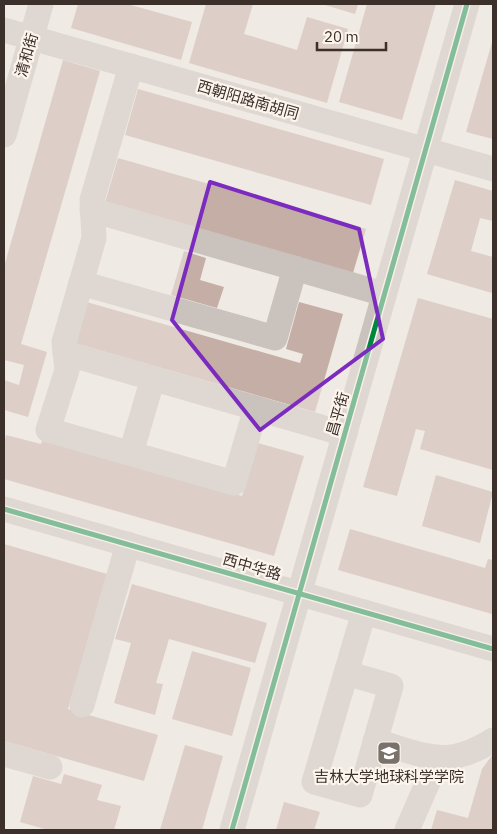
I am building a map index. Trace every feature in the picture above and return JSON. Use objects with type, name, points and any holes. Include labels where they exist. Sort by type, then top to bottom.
[{"type":"street","name":"清和街","points":[[4,135],[41,4]]},
{"type":"street","name":"昌平街","points":[[232,830],[467,4]]},
{"type":"street","name":"西朝阳路南胡同","points":[[4,30],[493,169]]},
{"type":"street","points":[[131,66],[92,200],[94,238],[64,342],[67,370],[48,430],[234,483],[256,408]]},
{"type":"street","points":[[92,210],[384,294]]},
{"type":"street","points":[[81,283],[275,338],[295,268]]},
{"type":"street","points":[[65,353],[345,434]]},
{"type":"street","points":[[131,453],[153,378]]},
{"type":"street","name":"西中华路","points":[[4,509],[493,649]]},
{"type":"street","points":[[82,705],[128,544]]},
{"type":"street","points":[[346,673],[391,686],[360,795],[314,782],[346,673],[364,612]]},
{"type":"street","points":[[375,741],[438,759],[464,754],[493,740]]},
{"type":"street","points":[[4,754],[50,767]]},
{"type":"street","points":[[407,830],[438,759]]},
{"type":"highlighted area","points":[[210,182],[359,229],[383,339],[260,430],[172,320]]},
{"type":"building","points":[[78,4],[127,4],[192,22],[181,60],[71,28]]},
{"type":"building","points":[[206,4],[253,4],[244,34],[297,50],[307,17],[348,29],[327,103],[189,63]]},
{"type":"building","points":[[322,4],[358,4],[355,14]]},
{"type":"building","points":[[367,4],[436,4],[402,120],[339,102]]},
{"type":"building","points":[[493,39],[493,139],[466,132]]},
{"type":"building","points":[[63,60],[100,71],[21,344],[47,352],[28,417],[4,410],[4,380],[19,385],[24,365],[4,360],[4,267]]},
{"type":"building","points":[[138,89],[384,159],[371,205],[125,135]]},
{"type":"building","points":[[118,158],[366,229],[353,273],[105,203]]},
{"type":"building","points":[[455,180],[493,191],[493,221],[480,218],[471,251],[493,257],[492,293],[427,274]]},
{"type":"building","points":[[184,251],[206,258],[200,280],[224,287],[217,308],[171,295]]},
{"type":"building","points":[[418,298],[493,319],[493,470],[420,449],[425,431],[416,429],[397,496],[363,487]]},
{"type":"building","points":[[83,301],[300,363],[303,354],[286,349],[299,302],[343,314],[315,412],[71,342]]},
{"type":"building","points":[[6,435],[41,444],[43,439],[242,496],[258,443],[304,456],[274,556],[4,479],[4,444]]},
{"type":"building","points":[[436,475],[493,492],[480,543],[422,526]]},
{"type":"building","points":[[350,529],[485,568],[488,559],[493,560],[492,614],[338,570]]},
{"type":"building","points":[[4,544],[107,574],[68,709],[158,735],[144,781],[4,741]]},
{"type":"building","points":[[132,584],[267,623],[255,663],[169,639],[156,683],[163,684],[155,715],[114,703],[131,643],[115,639]]},
{"type":"building","points":[[192,651],[251,668],[232,736],[172,719]]},
{"type":"building","points":[[185,745],[223,756],[202,830],[160,830]]},
{"type":"building","points":[[493,754],[493,830],[431,830],[437,810],[468,818],[482,769]]},
{"type":"building","points":[[64,774],[102,785],[97,800],[121,806],[114,830],[48,830],[20,822],[33,776],[61,784]]},
{"type":"building","points":[[284,802],[320,812],[314,830],[276,830]]},
{"type":"cycle path","points":[[232,830],[467,4]]},
{"type":"cycle path","points":[[4,509],[493,649]]},
{"type":"place","name":"吉林大学地球科学学院","points":[[389,753]]}]
